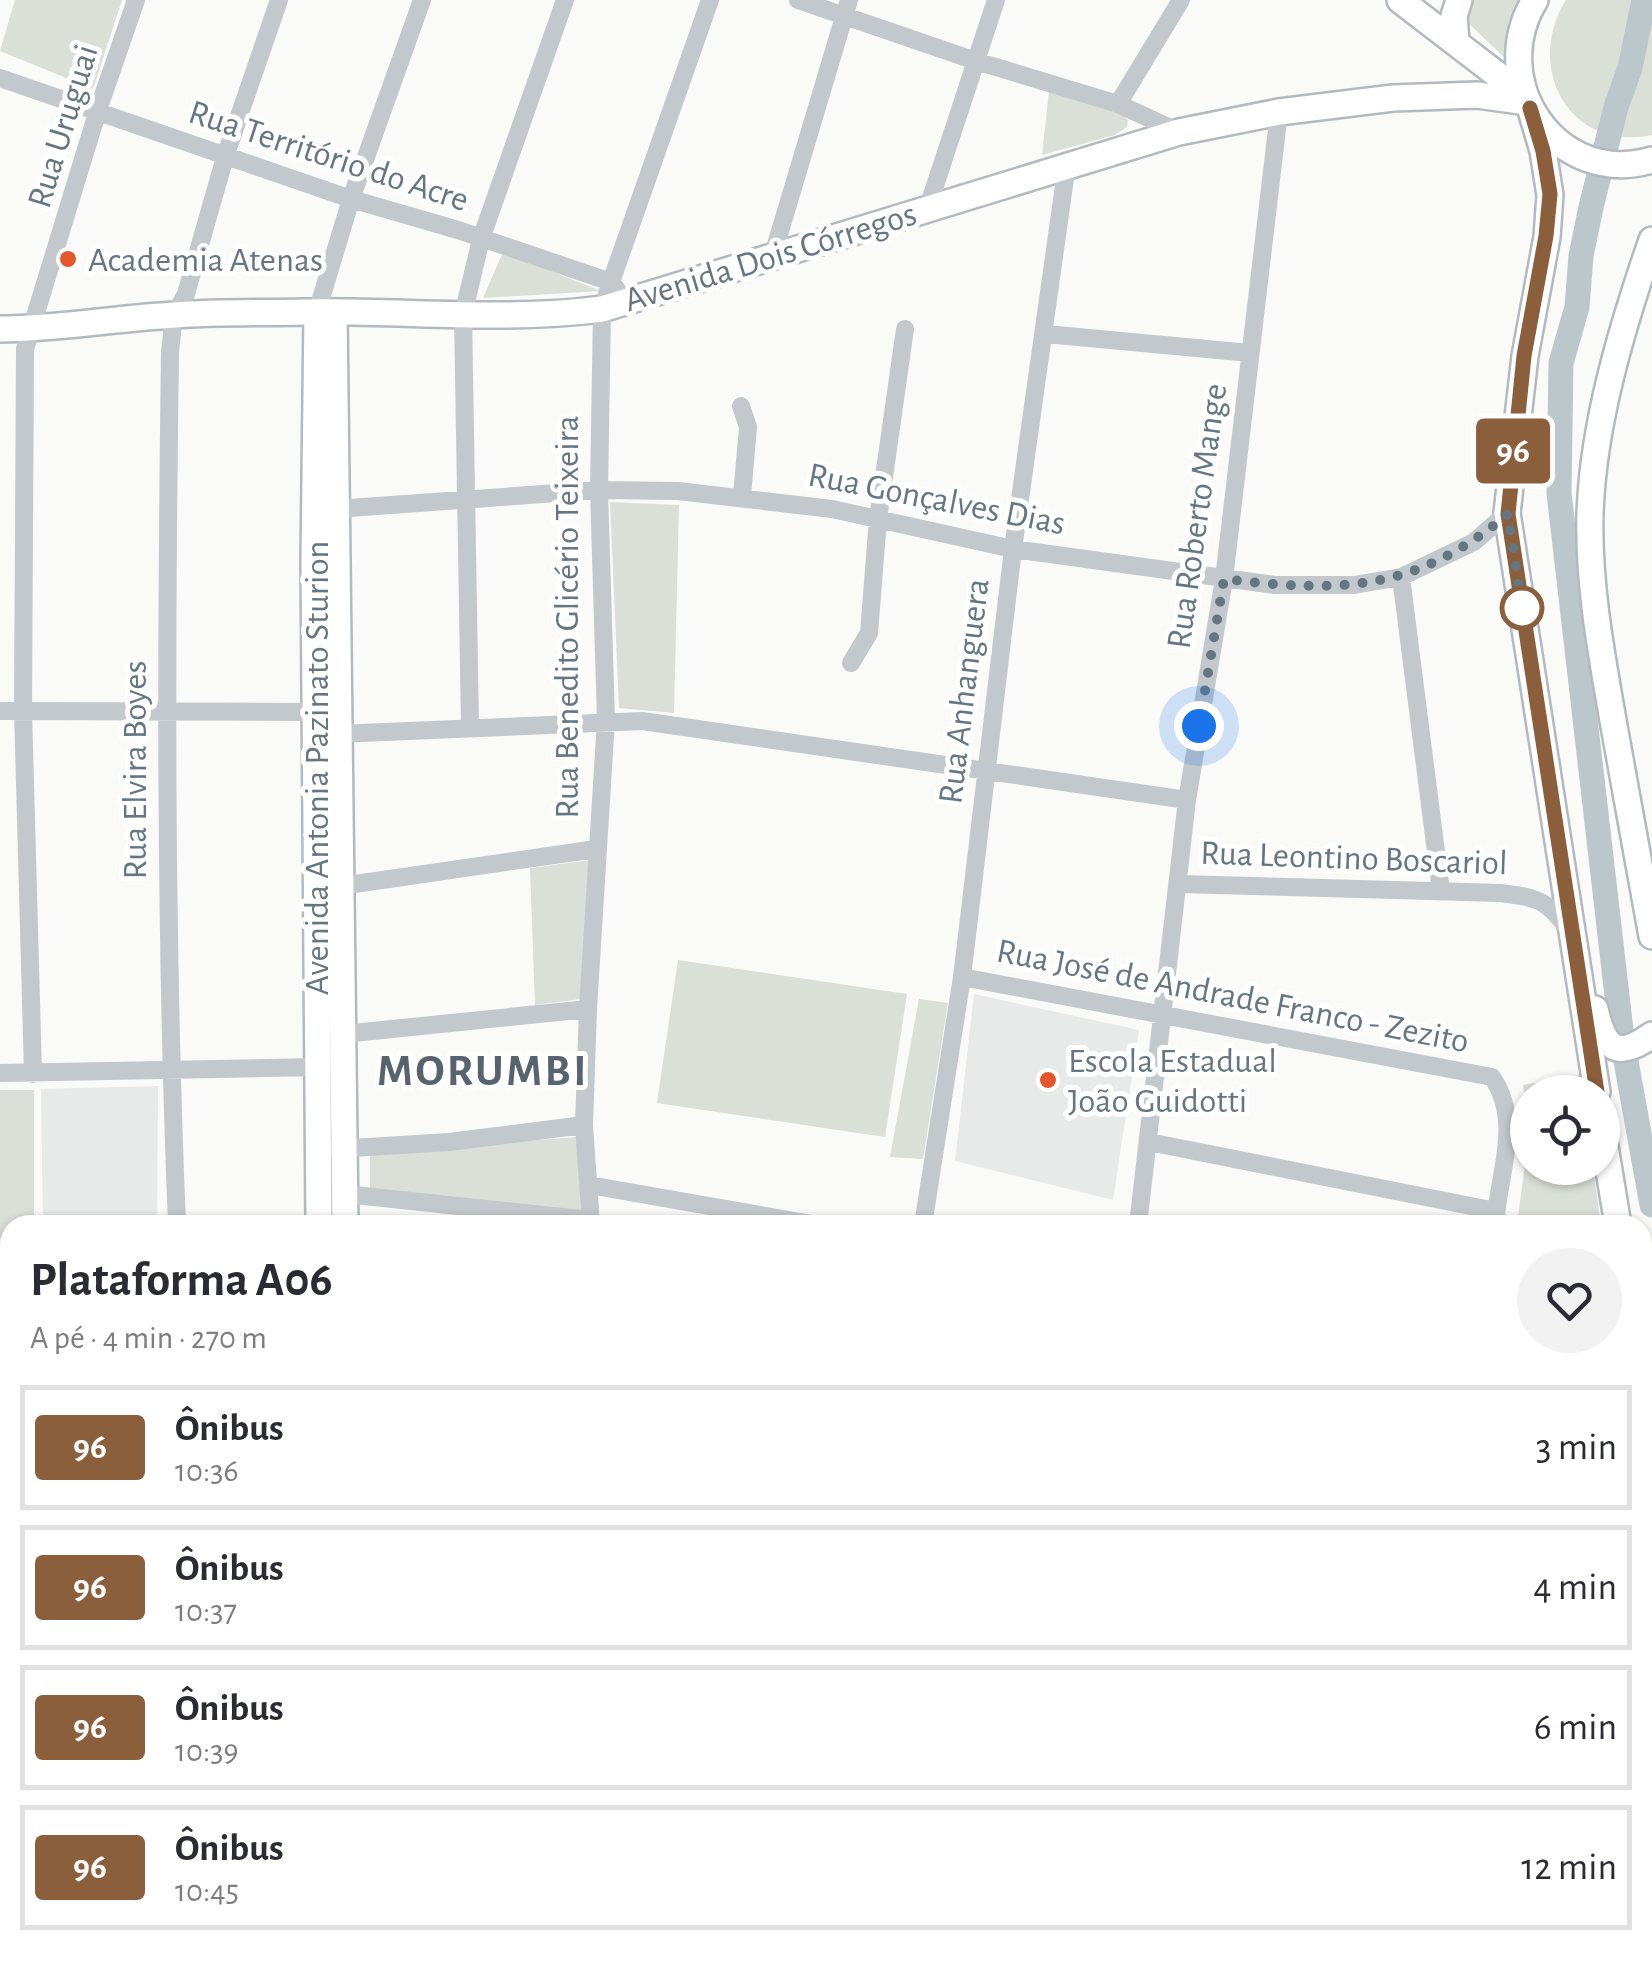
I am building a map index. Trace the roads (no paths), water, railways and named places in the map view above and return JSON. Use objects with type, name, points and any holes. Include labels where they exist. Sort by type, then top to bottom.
[{"type":"main road","points":[[1408,6],[1435,10],[1444,0]]},
{"type":"main road","points":[[1456,41],[1454,16],[1459,0]]},
{"type":"main road","points":[[1535,0],[1524,22],[1518,50],[1550,194],[1524,356],[1508,514],[1594,1075]]},
{"type":"main road","points":[[1408,6],[1527,102],[1558,141],[1592,160],[1618,164],[1648,162]]},
{"type":"main road","name":"Avenida Dois Córregos","points":[[0,329],[174,315],[567,313],[772,258],[1179,132],[1278,112],[1429,95],[1485,95],[1527,102]]},
{"type":"main road","points":[[1652,240],[1608,394],[1594,474],[1590,552],[1607,685],[1652,936]]},
{"type":"main road","points":[[1636,286],[1652,264]]},
{"type":"main road","name":"Avenida Antonia Pazinato Sturion","points":[[325,312],[335,509],[345,1215]]},
{"type":"main road","name":"Avenida Antonia Pazinato Sturion","points":[[319,1215],[315,712],[325,312]]},
{"type":"main road","points":[[315,712],[338,734],[315,756]]},
{"type":"main road","points":[[1572,934],[1586,961],[1606,1042],[1617,1049],[1630,1050],[1652,1035]]},
{"type":"main road","points":[[1611,1185],[1616,1215]]},
{"type":"street","name":"Rua Uruguai","points":[[33,1074],[23,710],[25,348],[136,0]]},
{"type":"street","name":"Rua Elvira Boyes","points":[[177,1215],[170,1069],[165,711],[170,352],[174,315],[186,294],[226,156],[279,0]]},
{"type":"street","points":[[325,312],[351,199],[422,0]]},
{"type":"street","points":[[470,726],[463,315],[481,239],[565,0]]},
{"type":"street","name":"Rua Benedito Glicério Teixeira","points":[[591,1215],[584,1125],[606,720],[599,490],[612,298],[710,0]]},
{"type":"street","points":[[798,0],[847,8],[976,61],[1118,104],[1179,132]]},
{"type":"street","points":[[928,207],[996,0]]},
{"type":"street","points":[[1118,104],[1181,0]]},
{"type":"street","points":[[772,258],[847,8]]},
{"type":"street","name":"Rua Território do Acre","points":[[0,78],[351,199],[481,239],[612,298]]},
{"type":"street","name":"Rua Roberto Mange","points":[[1139,1215],[1187,800],[1224,579],[1278,112]]},
{"type":"street","name":"Rua Anhanguera","points":[[926,1215],[962,978],[1013,550],[1067,164]]},
{"type":"street","points":[[852,663],[869,633],[878,519],[905,329]]},
{"type":"street","points":[[1046,334],[1250,354]]},
{"type":"street","points":[[741,406],[748,427],[742,496]]},
{"type":"street","name":"Rua Gonçalves Dias","points":[[335,509],[599,490],[678,490],[742,496],[878,519],[1013,550],[1275,585],[1354,585],[1401,577],[1474,542],[1508,514]]},
{"type":"street","points":[[1401,577],[1441,892]]},
{"type":"street","points":[[0,711],[315,712]]},
{"type":"street","points":[[338,734],[642,720],[1187,800]]},
{"type":"street","points":[[340,886],[596,850]]},
{"type":"street","name":"Rua Leontino Boscariol","points":[[1178,884],[1536,897],[1552,908],[1572,934]]},
{"type":"street","name":"Rua José de Andrade Franco - Zezito","points":[[962,978],[1492,1077],[1504,1093],[1509,1121],[1495,1215]]},
{"type":"street","points":[[343,1034],[588,1009]]},
{"type":"street","points":[[0,1073],[318,1067]]},
{"type":"street","points":[[318,1158],[344,1147],[449,1142],[584,1125]]},
{"type":"street","points":[[1149,1142],[1481,1215]]},
{"type":"street","points":[[589,1185],[760,1215]]},
{"type":"street","points":[[345,1194],[530,1215]]},
{"type":"waterway","points":[[1644,0],[1630,68],[1591,207],[1581,256],[1577,307],[1561,363],[1559,493],[1622,1039],[1652,1205]]},
{"type":"place","name":"Academia Atenas","points":[[68,259]]},
{"type":"place","name":"Escola Estadual João Guidotti","points":[[1048,1080]]},
{"type":"district","name":"MORUMBI","points":[[483,1069]]}]
